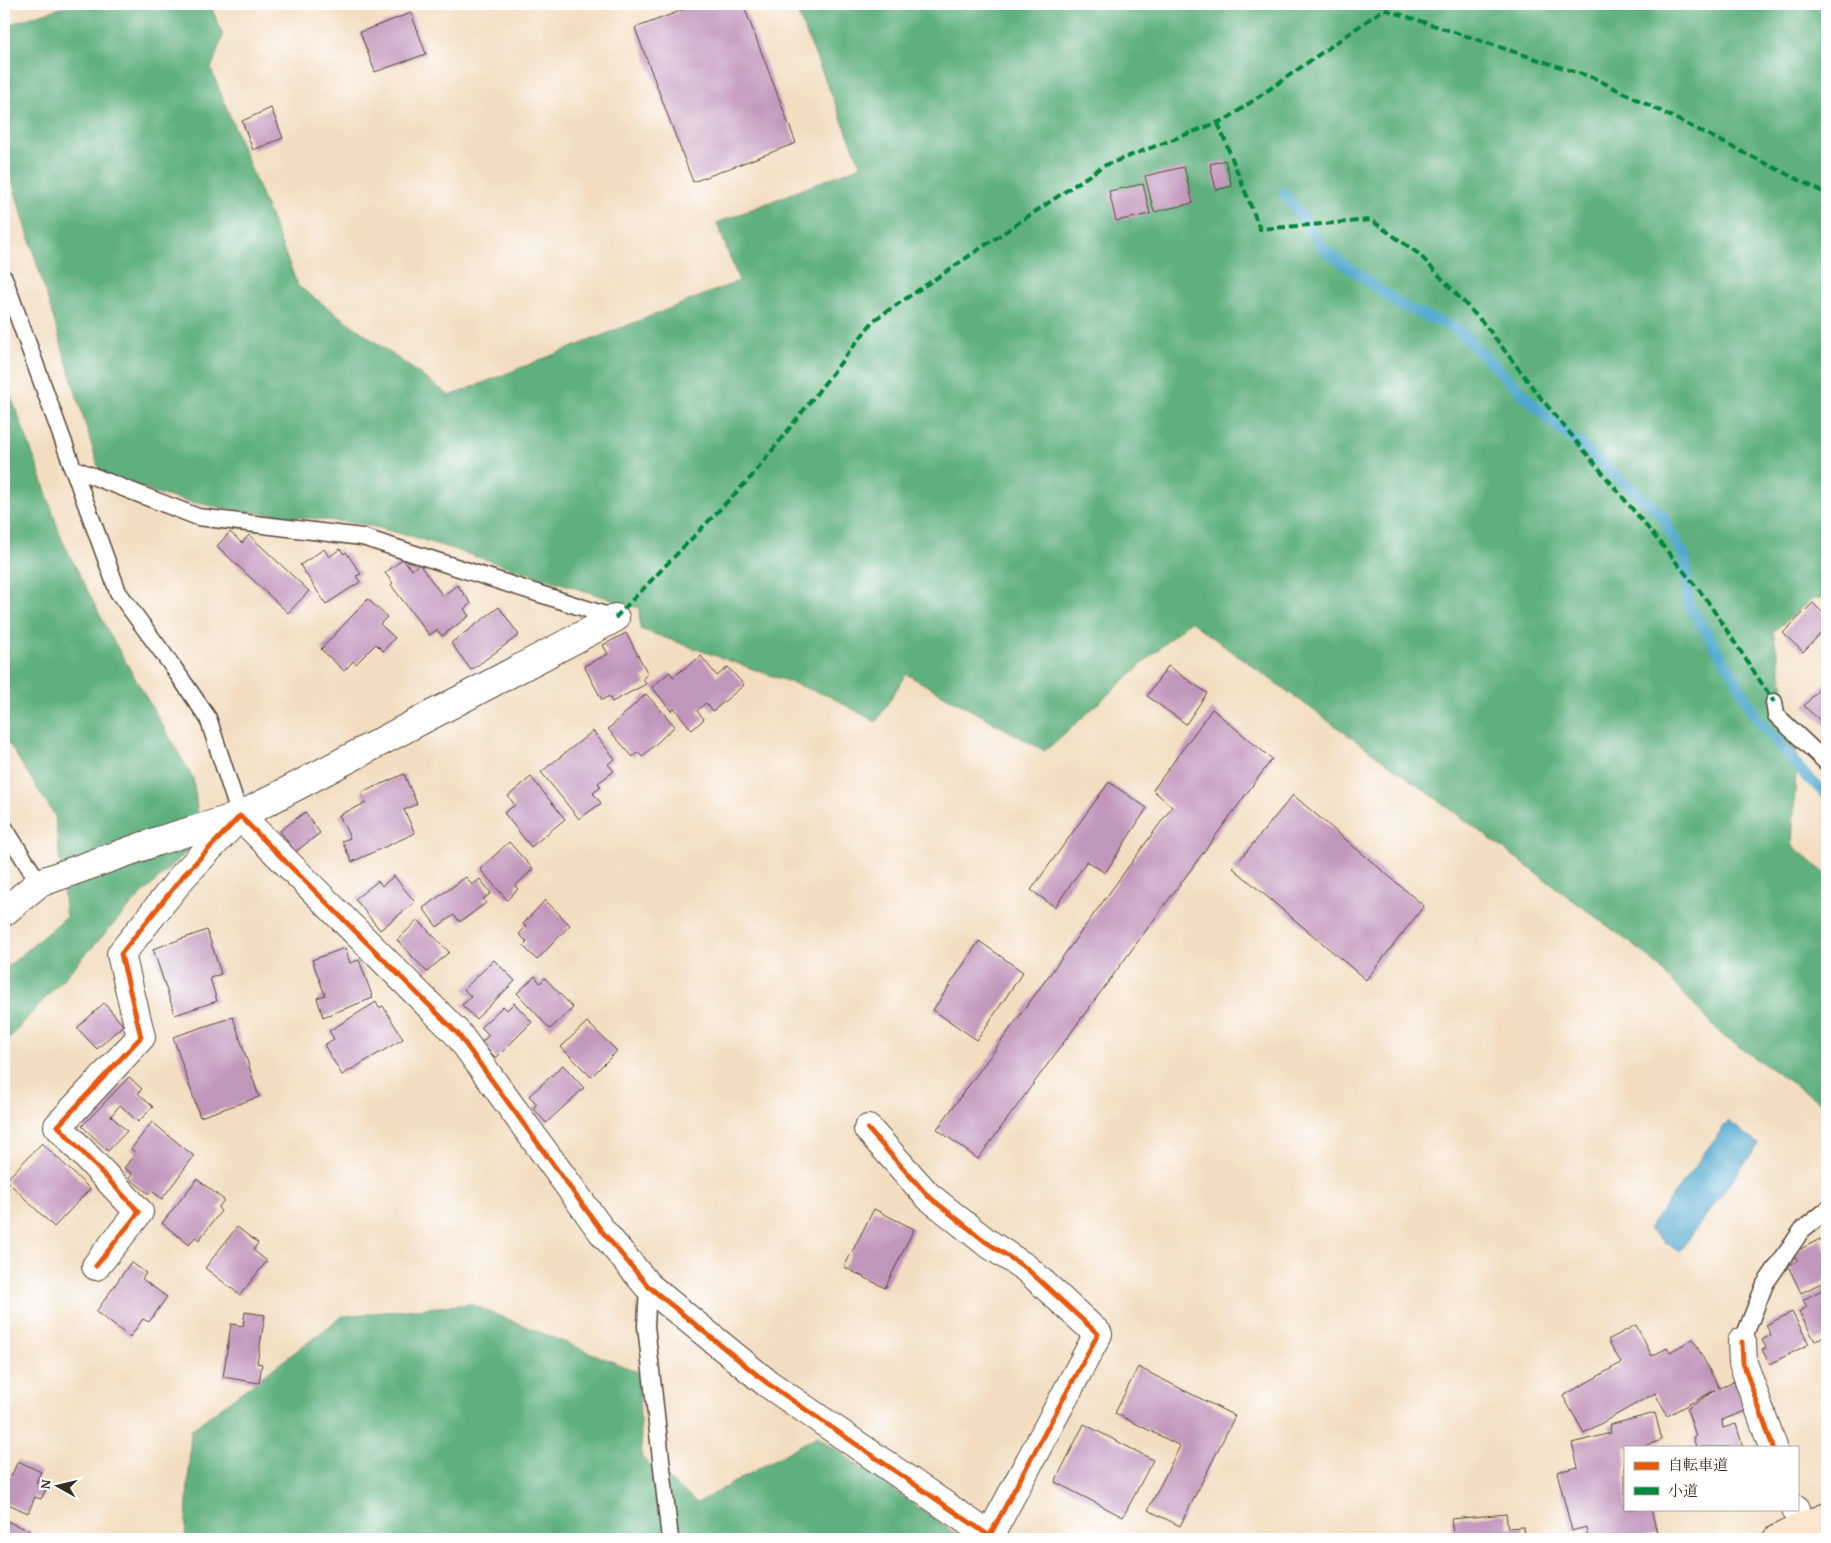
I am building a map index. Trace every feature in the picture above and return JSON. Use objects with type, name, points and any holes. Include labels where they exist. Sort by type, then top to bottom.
[{"type":"street","points":[[4,912],[39,883],[158,841],[240,816],[615,618]]},
{"type":"street","points":[[96,1266],[139,1212],[58,1126],[141,1037],[129,992],[122,954],[183,876],[240,816]]},
{"type":"street","points":[[240,816],[458,1034],[601,1230],[648,1286],[767,1383],[991,1538],[1098,1334],[1026,1268],[986,1242],[928,1196],[868,1129]]},
{"type":"street","points":[[1742,1342],[1743,1363],[1773,1446]]},
{"type":"street","points":[[1777,1539],[1799,1518],[1827,1517]]},
{"type":"lane","points":[[4,278],[118,592],[174,667],[208,718],[240,816]]},
{"type":"lane","points":[[72,468],[198,517],[362,537],[615,618]]},
{"type":"lane","points":[[1774,702],[1776,715],[1827,763]]},
{"type":"lane","points":[[4,827],[39,883]]},
{"type":"lane","points":[[1742,1342],[1765,1284],[1802,1230],[1827,1210]]},
{"type":"lane","points":[[648,1286],[646,1326],[670,1539]]},
{"type":"green space","points":[[73,4],[210,4],[223,36],[211,69],[298,286],[450,396],[739,281],[717,223],[861,166],[794,4],[1827,4],[1827,598],[1813,598],[1773,632],[1797,754],[1792,845],[1827,875],[1827,1107],[1723,1036],[1648,956],[1438,800],[1190,621],[1045,751],[906,674],[876,722],[829,696],[640,629],[639,608],[414,537],[363,524],[241,511],[185,501],[152,492],[100,473],[4,154],[4,26]]},
{"type":"green space","points":[[4,378],[39,471],[62,540],[110,635],[193,778],[201,838],[132,904],[8,1039],[4,1037],[4,970],[66,917],[55,816],[4,736]]},
{"type":"green space","points":[[470,1304],[638,1372],[642,1458],[697,1503],[817,1436],[963,1539],[185,1539],[191,1430],[343,1316]]},
{"type":"water","points":[[1728,1121],[1759,1144],[1679,1252],[1648,1229]]},
{"type":"building","points":[[699,4],[743,4],[796,143],[693,182],[635,28]]},
{"type":"building","points":[[411,13],[426,54],[375,72],[360,32]]},
{"type":"building","points":[[271,108],[283,138],[253,150],[242,121]]},
{"type":"building","points":[[1225,160],[1232,186],[1216,190],[1210,164]]},
{"type":"building","points":[[1184,167],[1193,203],[1154,212],[1145,176]]},
{"type":"building","points":[[1143,184],[1150,214],[1116,221],[1109,191]]},
{"type":"building","points":[[230,532],[242,543],[249,535],[309,591],[288,613],[217,546]]},
{"type":"building","points":[[324,549],[329,557],[340,549],[344,554],[346,552],[361,574],[356,576],[360,582],[326,604],[300,565]]},
{"type":"building","points":[[403,559],[412,570],[419,564],[443,596],[457,585],[471,603],[464,609],[469,616],[442,636],[437,630],[429,635],[391,585],[393,583],[385,573]]},
{"type":"building","points":[[368,599],[387,617],[380,624],[395,638],[383,651],[376,644],[356,664],[353,661],[344,671],[321,649]]},
{"type":"building","points":[[1813,603],[1827,617],[1827,627],[1803,652],[1783,633]]},
{"type":"building","points":[[499,607],[519,635],[471,670],[451,643]]},
{"type":"building","points":[[626,633],[648,674],[643,678],[646,684],[612,702],[609,696],[602,700],[584,666],[608,654],[603,645]]},
{"type":"building","points":[[701,656],[717,676],[728,667],[744,685],[713,711],[706,703],[697,711],[704,719],[692,730],[674,708],[671,711],[652,687],[670,672],[673,677]]},
{"type":"building","points":[[1168,666],[1207,693],[1186,724],[1147,696]]},
{"type":"building","points":[[1827,680],[1827,727],[1804,706]]},
{"type":"building","points":[[646,694],[675,726],[642,757],[638,752],[633,757],[608,729]]},
{"type":"building","points":[[1212,709],[1272,759],[978,1159],[937,1129],[1172,807],[1153,790]]},
{"type":"building","points":[[593,731],[615,759],[608,764],[614,771],[598,783],[601,787],[593,793],[601,803],[579,819],[541,772]]},
{"type":"building","points":[[404,774],[417,804],[404,810],[415,833],[352,862],[342,841],[350,838],[339,815],[366,803],[361,793]]},
{"type":"building","points":[[531,777],[565,819],[531,847],[504,813],[515,805],[508,796]]},
{"type":"building","points":[[1109,782],[1147,808],[1105,873],[1087,861],[1055,907],[1031,890]]},
{"type":"building","points":[[1293,795],[1424,906],[1366,980],[1233,868]]},
{"type":"building","points":[[305,812],[320,833],[295,852],[280,831]]},
{"type":"building","points":[[509,842],[533,869],[515,886],[518,889],[507,900],[480,869]]},
{"type":"building","points":[[394,876],[415,902],[380,930],[355,899],[378,881],[382,886]]},
{"type":"building","points":[[466,877],[472,885],[480,879],[491,893],[483,899],[486,903],[460,922],[454,915],[437,927],[423,908]]},
{"type":"building","points":[[545,900],[570,925],[537,960],[523,946],[527,942],[519,934],[526,927],[523,924]]},
{"type":"building","points":[[418,920],[449,952],[427,972],[397,940]]},
{"type":"building","points":[[207,930],[221,974],[210,978],[217,1001],[175,1015],[153,949]]},
{"type":"building","points":[[979,941],[1023,972],[977,1040],[933,1010]]},
{"type":"building","points":[[345,948],[350,963],[359,960],[373,998],[323,1017],[317,998],[325,995],[312,960]]},
{"type":"building","points":[[494,960],[515,981],[476,1019],[462,1005],[471,997],[464,989]]},
{"type":"building","points":[[535,976],[540,983],[545,978],[573,1008],[550,1029],[517,993]]},
{"type":"building","points":[[376,1002],[379,1008],[383,1006],[403,1039],[342,1075],[324,1045],[334,1039],[329,1031]]},
{"type":"building","points":[[104,1003],[123,1025],[97,1049],[77,1028]]},
{"type":"building","points":[[514,1003],[532,1022],[496,1058],[481,1043],[489,1035],[481,1027],[503,1006],[507,1010]]},
{"type":"building","points":[[233,1017],[259,1097],[200,1117],[173,1037]]},
{"type":"building","points":[[587,1022],[617,1051],[591,1077],[561,1047]]},
{"type":"building","points":[[563,1065],[584,1088],[546,1123],[533,1108],[537,1104],[529,1096]]},
{"type":"building","points":[[129,1077],[142,1089],[138,1093],[153,1107],[138,1122],[120,1105],[111,1116],[127,1131],[108,1151],[82,1126]]},
{"type":"building","points":[[152,1122],[194,1156],[162,1199],[152,1191],[149,1194],[129,1178],[132,1174],[124,1168],[136,1153],[131,1149]]},
{"type":"building","points":[[42,1143],[90,1189],[54,1227],[6,1180]]},
{"type":"building","points":[[197,1179],[224,1200],[218,1208],[221,1211],[199,1240],[195,1237],[189,1245],[162,1223]]},
{"type":"building","points":[[874,1209],[914,1229],[885,1288],[844,1267]]},
{"type":"building","points":[[237,1227],[258,1243],[253,1250],[267,1261],[240,1295],[205,1268]]},
{"type":"building","points":[[1820,1239],[1827,1253],[1827,1280],[1801,1293],[1788,1266],[1797,1261],[1793,1253]]},
{"type":"building","points":[[131,1262],[146,1273],[142,1279],[167,1297],[149,1322],[143,1319],[130,1337],[96,1312]]},
{"type":"building","points":[[1827,1287],[1827,1334],[1815,1341],[1799,1312],[1807,1307],[1803,1300]]},
{"type":"building","points":[[245,1312],[265,1315],[257,1363],[262,1364],[259,1383],[223,1377],[231,1324],[243,1326]]},
{"type":"building","points":[[1792,1312],[1809,1344],[1770,1364],[1762,1350],[1766,1348],[1762,1340],[1771,1335],[1766,1325]]},
{"type":"building","points":[[1636,1325],[1652,1356],[1667,1348],[1670,1352],[1693,1339],[1719,1388],[1734,1381],[1745,1411],[1722,1420],[1723,1428],[1736,1424],[1743,1446],[1696,1446],[1693,1437],[1696,1436],[1687,1409],[1715,1390],[1667,1416],[1655,1393],[1584,1433],[1563,1396],[1621,1363],[1608,1340]]},
{"type":"building","points":[[1138,1367],[1235,1416],[1180,1526],[1148,1510],[1180,1446],[1115,1413]]},
{"type":"building","points":[[1655,1413],[1662,1440],[1643,1446],[1624,1446],[1624,1510],[1651,1510],[1657,1533],[1634,1539],[1619,1539],[1618,1535],[1602,1539],[1588,1539],[1586,1527],[1572,1531],[1557,1472],[1578,1467],[1572,1443],[1611,1433],[1609,1425]]},
{"type":"building","points":[[1084,1424],[1153,1460],[1123,1517],[1055,1482]]},
{"type":"building","points":[[18,1461],[41,1472],[36,1482],[47,1487],[41,1499],[35,1497],[28,1513],[4,1502],[4,1492]]},
{"type":"building","points":[[1506,1514],[1508,1528],[1523,1527],[1524,1539],[1441,1539],[1441,1536],[1453,1535],[1451,1519]]},
{"type":"building","points":[[4,1520],[30,1531],[27,1539],[4,1539]]},
{"type":"waterway","points":[[1284,193],[1326,251],[1402,306],[1457,329],[1549,419],[1661,514],[1685,558],[1688,604],[1735,677],[1755,716],[1805,775],[1827,795]]},
{"type":"marked path","points":[[615,618],[753,475],[874,320],[1103,166],[1227,119],[1384,9],[1594,78],[1827,194]]},
{"type":"marked path","points":[[1218,123],[1260,229],[1371,220],[1419,254],[1486,326],[1540,397],[1704,596],[1774,702]]},
{"type":"cycle path","points":[[96,1266],[139,1212],[58,1126],[141,1037],[121,954],[183,876],[240,816],[458,1034],[601,1230],[648,1286],[767,1383],[994,1539]]},
{"type":"cycle path","points":[[868,1129],[928,1196],[986,1242],[1026,1268],[1098,1334],[989,1537]]},
{"type":"cycle path","points":[[1742,1342],[1743,1363],[1773,1446]]}]
